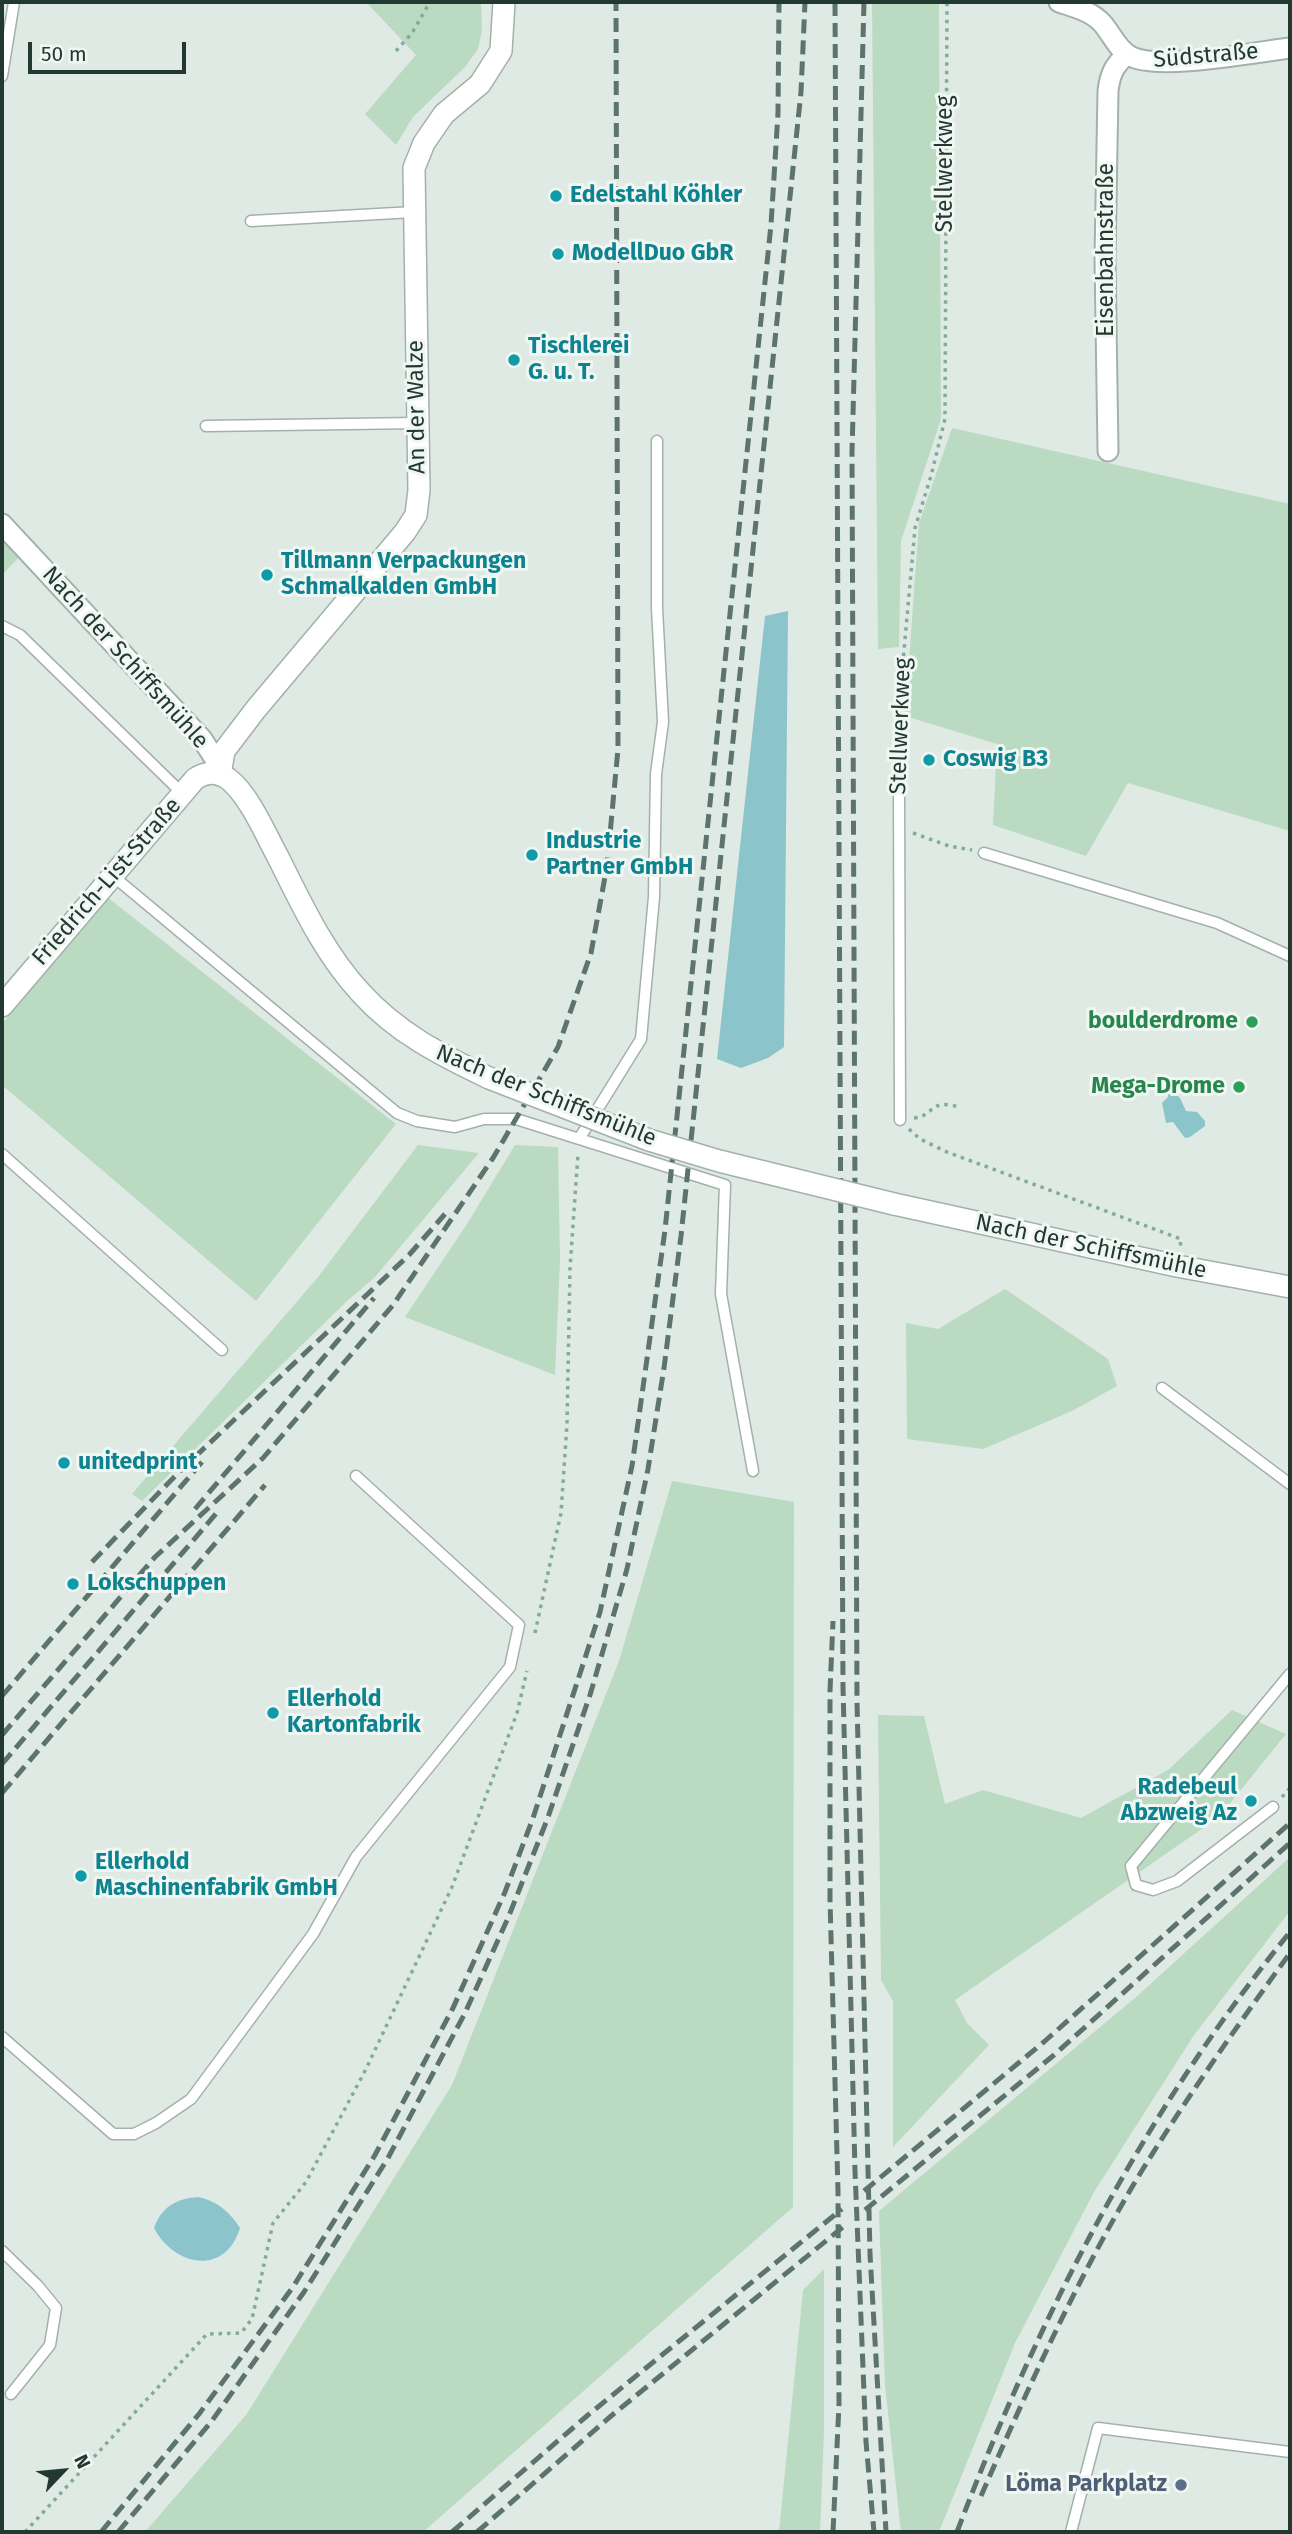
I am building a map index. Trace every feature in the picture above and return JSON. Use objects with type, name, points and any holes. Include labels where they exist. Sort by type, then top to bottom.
[{"type":"street","name":"An der Walze","points":[[220,775],[225,751],[256,709],[405,532],[416,514],[419,490],[414,168],[424,143],[444,114],[481,84],[501,51],[504,2]]},
{"type":"street","name":"Südstraße","points":[[1059,2],[1088,12],[1100,21],[1126,55],[1140,61],[1159,62],[1290,48]]},
{"type":"street","name":"Eisenbahnstraße","points":[[1108,451],[1105,258],[1108,91],[1115,65],[1126,55]]},
{"type":"street","name":"Nach der Schiffsmühle","points":[[2,524],[202,739],[215,760],[220,775],[232,781],[239,790],[268,838],[317,934],[338,966],[361,994],[391,1023],[432,1051],[489,1078],[661,1143],[719,1161],[894,1204],[1177,1266],[1290,1287]]},
{"type":"street","name":"Friedrich-List-Straße","points":[[5,996],[183,794],[204,773],[220,775]]},
{"type":"lane","points":[[2,76],[15,2]]},
{"type":"lane","points":[[251,221],[414,212]]},
{"type":"lane","points":[[206,426],[418,423]]},
{"type":"lane","points":[[579,1139],[641,1039],[654,897],[656,774],[663,722],[657,608],[657,441]]},
{"type":"lane","points":[[2,626],[20,635],[183,794]]},
{"type":"lane","name":"Stellwerkweg","points":[[899,789],[900,1120]]},
{"type":"lane","points":[[984,853],[1216,923],[1290,956]]},
{"type":"lane","name":"Nach der Schiffsmühle","points":[[113,876],[397,1112],[418,1121],[455,1127],[484,1119],[516,1119],[725,1185],[721,1294],[753,1471]]},
{"type":"lane","points":[[2,1154],[222,1350]]},
{"type":"lane","points":[[1162,1388],[1290,1484]]},
{"type":"lane","points":[[2,2037],[113,2134],[134,2134],[156,2123],[191,2099],[313,1934],[356,1857],[510,1667],[519,1625],[356,1476]]},
{"type":"lane","points":[[1273,1807],[1177,1881],[1153,1890],[1136,1885],[1131,1866],[1290,1674]]},
{"type":"lane","points":[[2,2250],[56,2308],[50,2345],[11,2393]]},
{"type":"lane","points":[[1071,2532],[1098,2428],[1290,2452]]},
{"type":"path","points":[[396,51],[412,33],[430,2]]},
{"type":"path","name":"Stellwerkweg","points":[[899,789],[902,673],[915,528],[945,418],[947,2]]},
{"type":"path","points":[[898,833],[915,833],[949,846],[984,853]]},
{"type":"path","points":[[900,1120],[920,1117],[933,1106],[946,1103],[959,1107]]},
{"type":"path","points":[[900,1120],[920,1139],[947,1152],[1181,1238],[1177,1266]]},
{"type":"path","points":[[535,1633],[561,1513],[567,1424],[570,1268],[579,1139]]},
{"type":"path","points":[[25,2532],[207,2334],[241,2333],[252,2319],[273,2223],[306,2182],[366,2068],[452,1887],[517,1713],[529,1660]]},
{"type":"green space","points":[[366,2],[481,2],[482,30],[478,49],[465,67],[413,117],[396,145],[365,114],[416,55]]},
{"type":"green space","points":[[872,2],[939,2],[941,419],[901,541],[899,647],[878,649]]},
{"type":"green space","points":[[952,428],[1290,504],[1290,831],[1128,783],[1086,856],[993,825],[997,744],[905,716],[919,523]]},
{"type":"green space","points":[[2,539],[19,557],[2,575]]},
{"type":"green space","points":[[107,897],[396,1124],[256,1301],[2,1085],[2,1024]]},
{"type":"green space","points":[[418,1145],[479,1153],[375,1277],[347,1301],[142,1501],[132,1494],[318,1277]]},
{"type":"green space","points":[[515,1145],[558,1147],[560,1260],[555,1375],[405,1317],[467,1224]]},
{"type":"green space","points":[[1005,1289],[1108,1359],[1117,1386],[1072,1411],[983,1449],[907,1439],[906,1323],[938,1329]]},
{"type":"green space","points":[[672,1481],[794,1502],[793,2207],[423,2532],[145,2532],[246,2415],[452,2085],[619,1661]]},
{"type":"green space","points":[[1232,1710],[1286,1734],[1219,1817],[955,2000],[967,2023],[989,2045],[893,2147],[893,2001],[881,1980],[878,1715],[924,1716],[945,1804],[983,1790],[1081,1818],[1168,1770]]},
{"type":"green space","points":[[1290,1857],[1290,1911],[1194,2035],[1094,2192],[1015,2343],[939,2532],[901,2532],[885,2385],[879,2211],[1135,1998]]},
{"type":"green space","points":[[824,2269],[824,2431],[820,2532],[779,2532],[803,2290]]},
{"type":"water","points":[[788,611],[784,1047],[768,1058],[741,1068],[717,1059],[765,616]]},
{"type":"water","points":[[1173,1091],[1186,1111],[1197,1112],[1205,1121],[1205,1126],[1190,1137],[1185,1138],[1173,1122],[1166,1123],[1162,1103],[1168,1097],[1168,1092]]},
{"type":"water","points":[[198,2197],[222,2208],[240,2228],[233,2244],[223,2254],[211,2260],[186,2258],[163,2241],[154,2228],[170,2205]]},
{"type":"railway","points":[[2,1735],[155,1557],[263,1458],[393,1305],[493,1158],[558,1047],[591,953],[607,866],[618,749],[616,2]]},
{"type":"railway","points":[[101,2532],[199,2414],[293,2287],[375,2155],[453,2008],[505,1892],[533,1818],[600,1612],[632,1466],[665,1230],[771,225],[778,113],[779,2]]},
{"type":"railway","points":[[118,2532],[211,2422],[304,2292],[388,2158],[465,2013],[508,1918],[547,1820],[590,1695],[627,1569],[648,1469],[681,1236],[801,92],[805,2]]},
{"type":"railway","points":[[835,2],[843,1687],[855,2171],[866,2442],[874,2532]]},
{"type":"railway","points":[[864,2],[852,452],[857,1701],[870,2254],[886,2532]]},
{"type":"railway","points":[[92,1562],[181,1470],[409,1255],[445,1214]]},
{"type":"railway","points":[[195,1509],[374,1298]]},
{"type":"railway","points":[[2,1696],[202,1462]]},
{"type":"railway","points":[[2,1793],[265,1485]]},
{"type":"railway","points":[[2,1764],[220,1509]]},
{"type":"railway","points":[[833,1621],[830,1691],[830,1900],[838,2191],[839,2404],[833,2532]]},
{"type":"railway","points":[[864,2191],[1045,2041],[1290,1823]]},
{"type":"railway","points":[[865,2210],[1054,2055],[1290,1843]]},
{"type":"railway","points":[[957,2532],[1023,2373],[1100,2218],[1188,2071],[1237,2000],[1290,1932]]},
{"type":"railway","points":[[981,2496],[1054,2334],[1138,2177],[1193,2092],[1290,1953]]},
{"type":"railway","points":[[452,2532],[588,2415],[842,2209]]},
{"type":"railway","points":[[477,2532],[611,2416],[843,2227]]},
{"type":"place","name":"Edelstahl Köhler","points":[[556,196]]},
{"type":"place","name":"ModellDuo GbR","points":[[558,254]]},
{"type":"place","name":"Tischlerei G. u. T.","points":[[514,360]]},
{"type":"place","name":"Tillmann Verpackungen Schmalkalden GmbH","points":[[267,575]]},
{"type":"place","name":"Coswig B3","points":[[929,760]]},
{"type":"place","name":"Industrie Partner GmbH","points":[[532,855]]},
{"type":"place","name":"boulderdrome","points":[[1252,1022]]},
{"type":"place","name":"Mega-Drome","points":[[1239,1087]]},
{"type":"place","name":"unitedprint","points":[[64,1463]]},
{"type":"place","name":"Lokschuppen","points":[[73,1584]]},
{"type":"place","name":"Ellerhold Kartonfabrik","points":[[273,1713]]},
{"type":"place","name":"Radebeul Abzweig Az","points":[[1251,1801]]},
{"type":"place","name":"Ellerhold Maschinenfabrik GmbH","points":[[81,1876]]},
{"type":"place","name":"Löma Parkplatz","points":[[1181,2485]]}]
